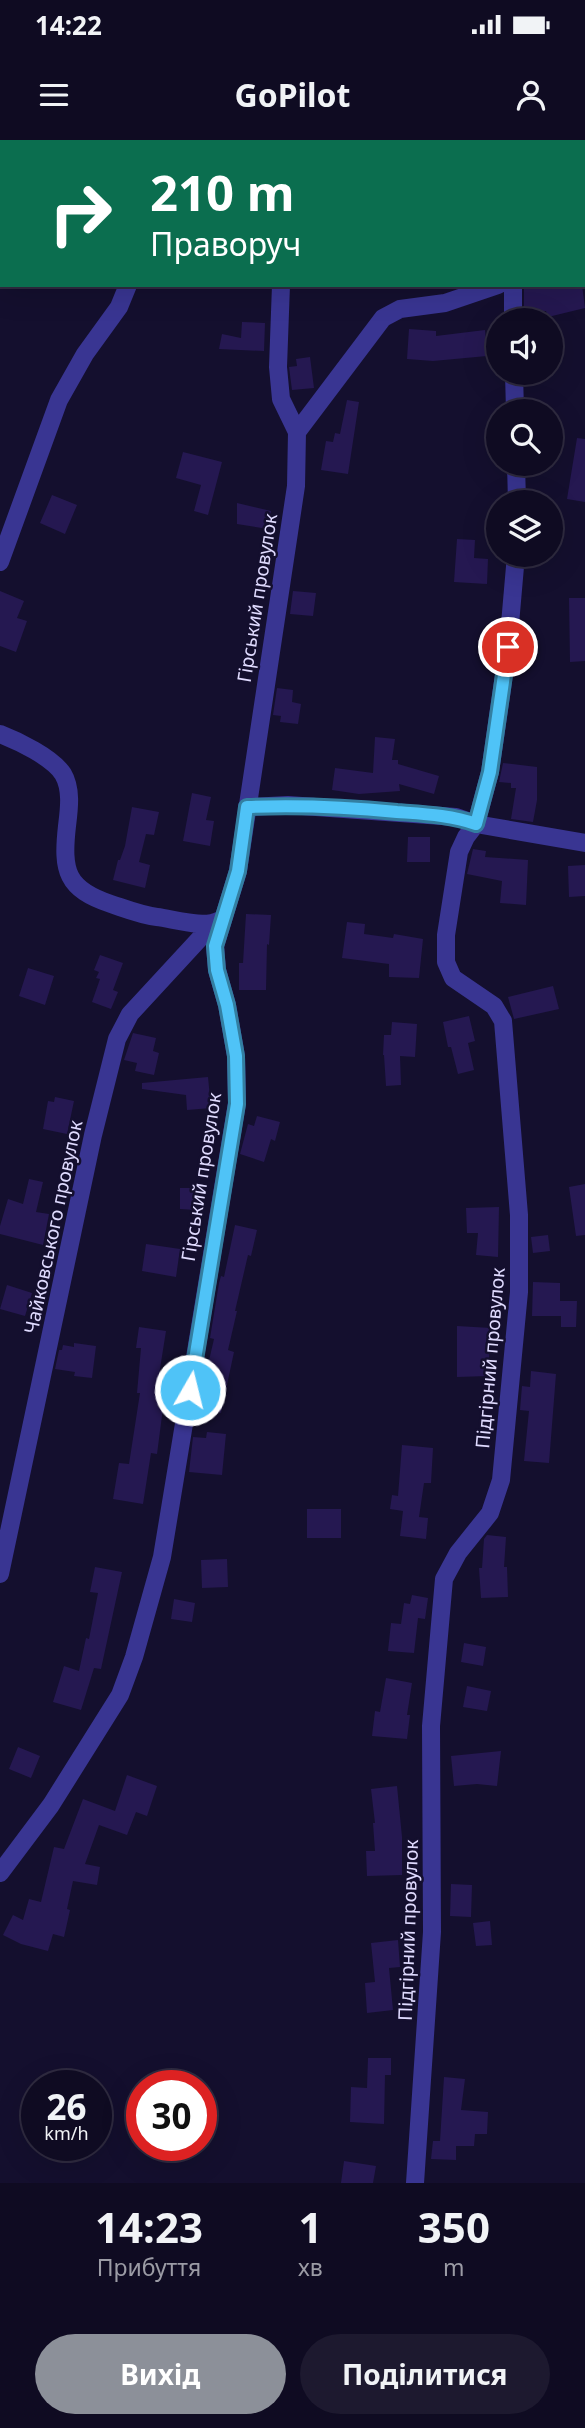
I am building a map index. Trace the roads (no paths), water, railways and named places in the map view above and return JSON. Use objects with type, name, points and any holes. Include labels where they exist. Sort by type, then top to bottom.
[{"type":"street","points":[[0,562],[59,400],[85,355],[119,307],[127,287]]},
{"type":"street","name":"Гірський провулок","points":[[0,1873],[51,1805],[120,1695],[134,1657],[162,1558],[237,1104],[236,1056],[227,1005],[217,970],[215,946],[220,920],[238,871],[296,486],[297,432],[281,399],[278,367],[281,287]]},
{"type":"street","points":[[297,432],[383,318],[400,309],[445,303],[492,287]]},
{"type":"street","points":[[513,287],[513,308]]},
{"type":"street","name":"Підгірний провулок","points":[[415,2183],[432,1932],[431,1727],[444,1579],[458,1553],[490,1513],[501,1480],[519,1292],[519,1215],[503,1021],[494,1006],[453,978],[446,962],[446,935],[459,852],[476,824],[490,772],[508,647],[515,567]]},
{"type":"street","points":[[0,734],[41,755],[62,773],[69,794],[65,852],[68,870],[77,888],[90,897],[142,915],[201,923],[220,920]]},
{"type":"street","points":[[247,807],[288,805],[456,817],[476,824],[585,843]]},
{"type":"street","name":"Чайковського провулок","points":[[0,1574],[93,1135],[117,1039],[130,1014],[220,920]]}]
